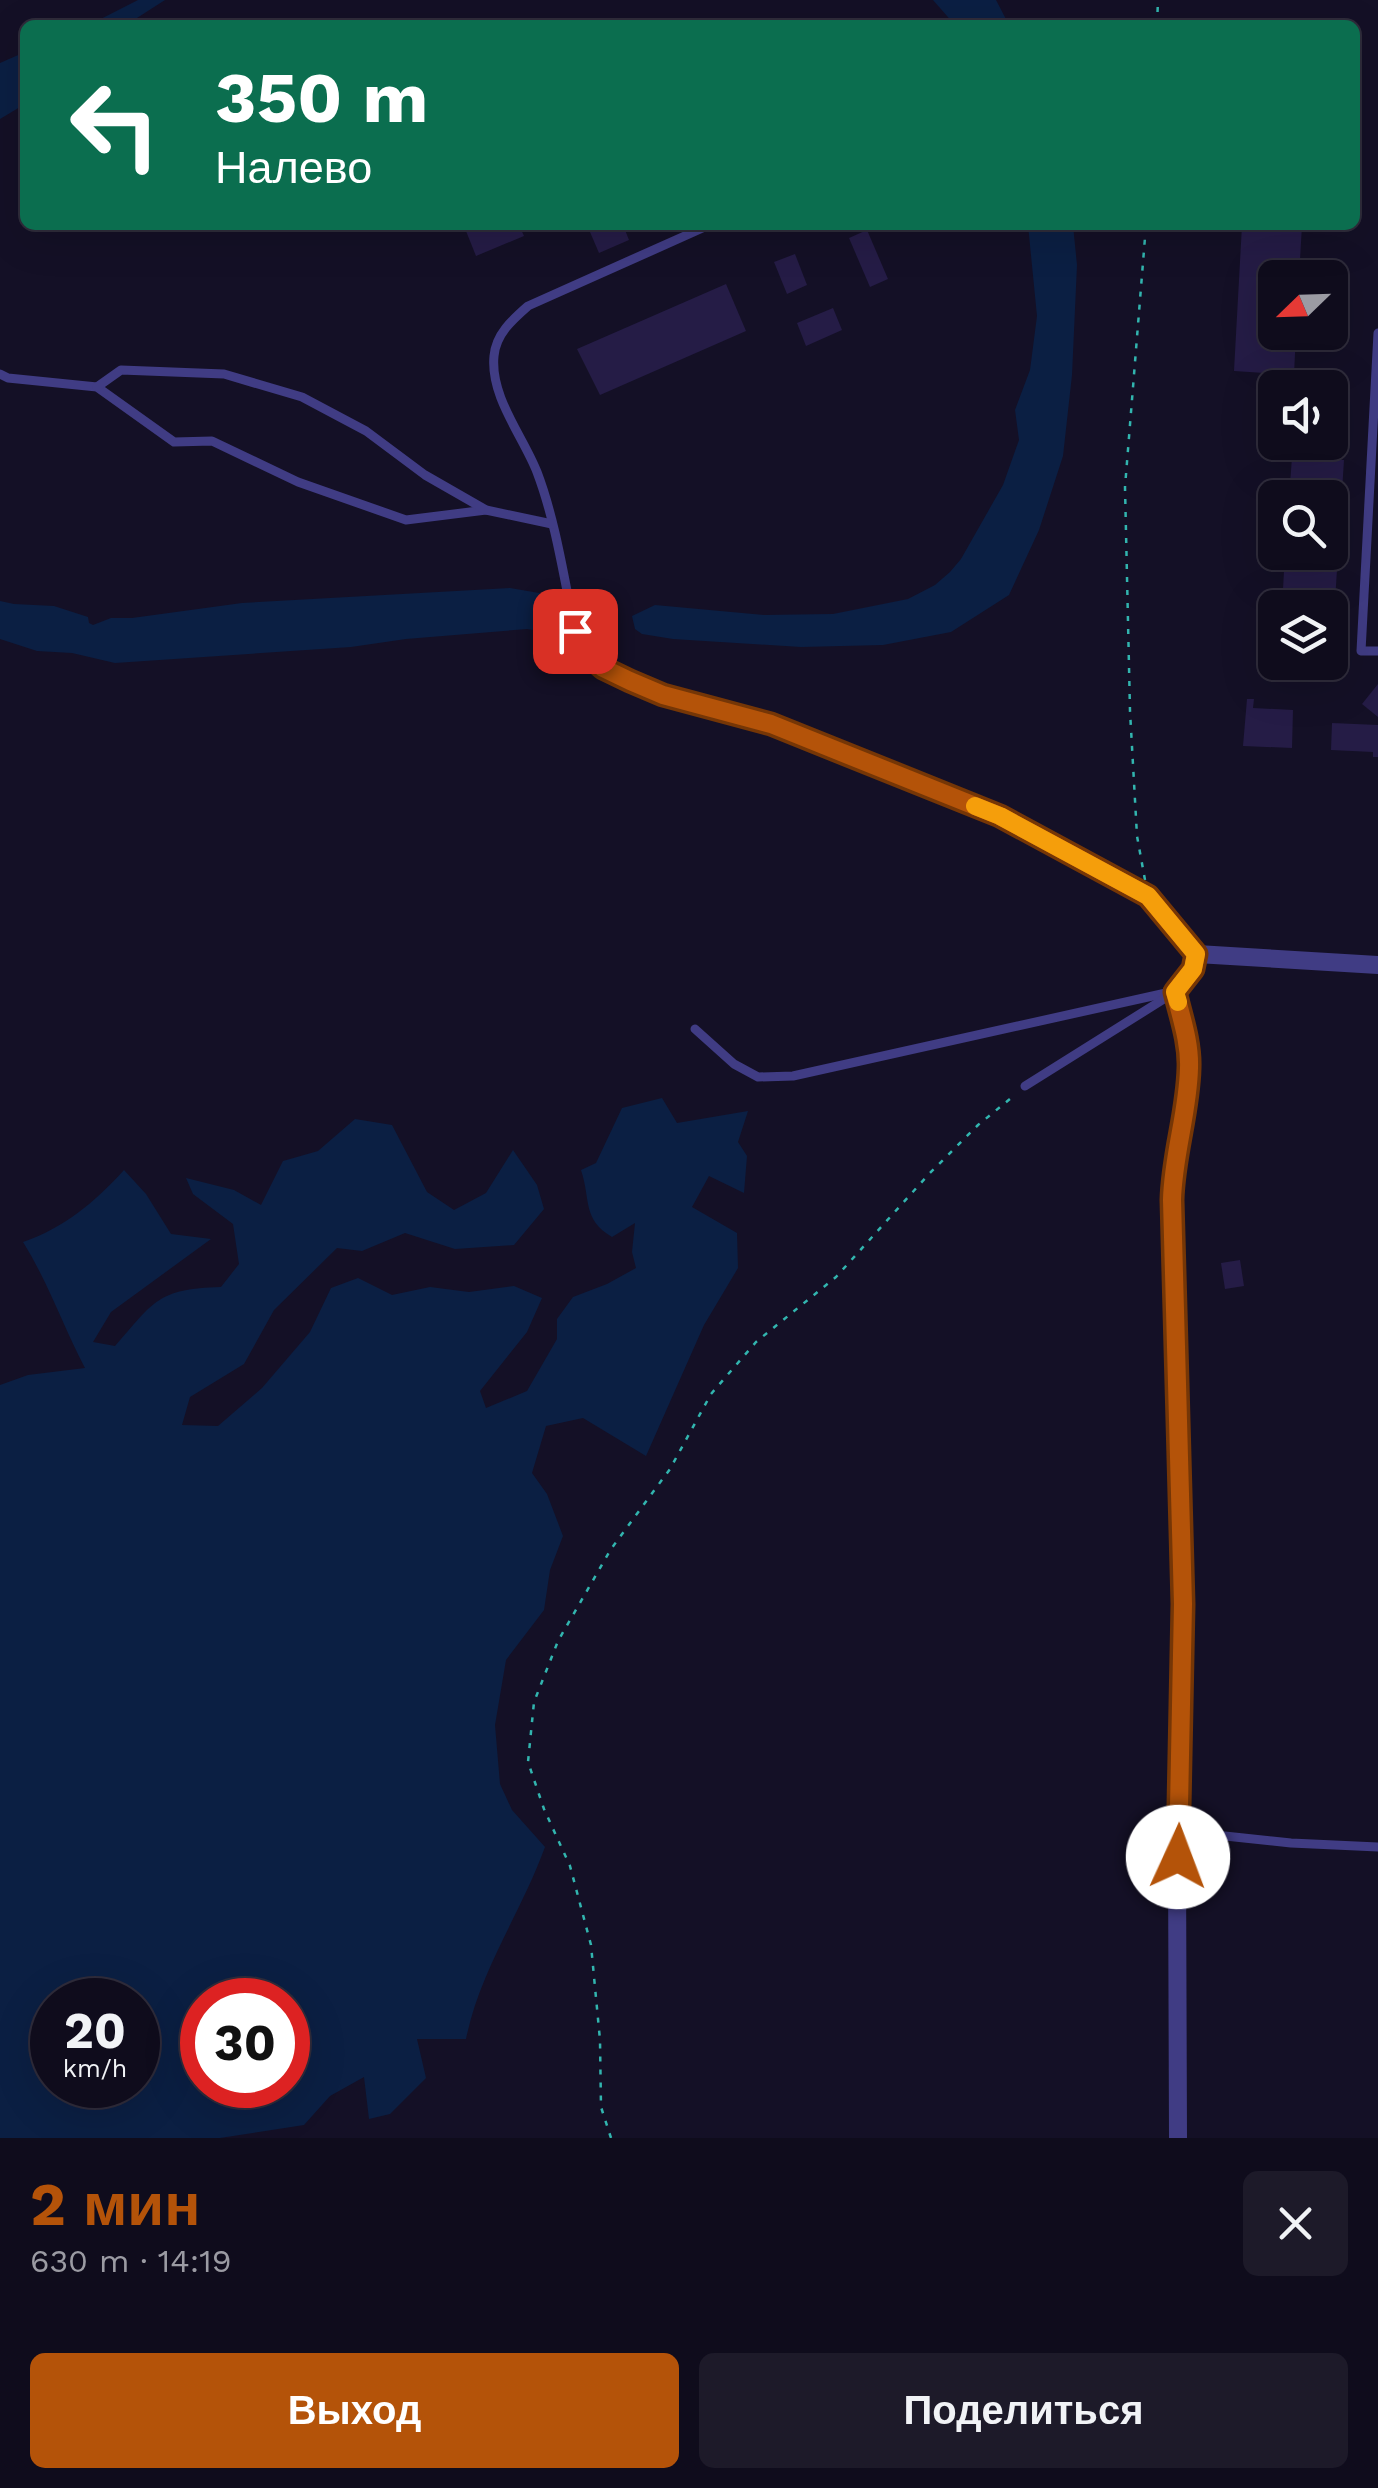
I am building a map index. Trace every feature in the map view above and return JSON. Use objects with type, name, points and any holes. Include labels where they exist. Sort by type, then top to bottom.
[{"type":"street","points":[[1178,2138],[1183,1604],[1172,1174],[1189,1068],[1175,992],[1193,969],[1196,954],[1378,965]]},
{"type":"lane","points":[[698,230],[528,306],[499,338],[494,357],[498,388],[537,474],[575,631],[585,652],[603,668],[663,695],[771,724],[1000,816],[1148,896],[1196,954]]},
{"type":"lane","points":[[1378,334],[1361,651],[1378,651]]},
{"type":"lane","points":[[97,386],[121,370],[224,374],[302,396],[366,431],[425,475],[486,510],[552,524]]},
{"type":"lane","points":[[0,374],[97,386],[174,442],[212,441],[298,482],[406,520],[486,510]]},
{"type":"lane","points":[[696,1030],[734,1064],[758,1077],[793,1076],[1175,992]]},
{"type":"lane","points":[[1025,1086],[1175,992]]},
{"type":"lane","points":[[1178,1831],[1378,1847]]},
{"type":"path","points":[[1146,230],[1126,486],[1130,711],[1138,836],[1148,896]]},
{"type":"path","points":[[611,2138],[601,2107],[600,2040],[591,1945],[570,1866],[528,1762],[534,1702],[558,1641],[611,1549],[670,1469],[711,1394],[756,1342],[836,1277],[978,1124],[1025,1086]]},
{"type":"water","points":[[138,0],[165,0],[134,20],[99,20]]},
{"type":"water","points":[[933,0],[996,0],[1006,20],[951,20]]},
{"type":"water","points":[[20,54],[20,107],[0,119],[0,63]]},
{"type":"water","points":[[1028,230],[1074,230],[1077,265],[1072,375],[1063,456],[1039,530],[1009,595],[951,632],[883,645],[801,647],[673,639],[642,634],[635,629],[632,616],[655,605],[764,615],[833,614],[908,599],[935,585],[961,559],[1003,485],[1019,440],[1015,410],[1030,370],[1037,316]]},
{"type":"water","points":[[510,588],[545,594],[551,628],[115,663],[72,653],[37,651],[0,639],[0,601],[54,606],[88,617],[93,625],[111,618],[242,603]]},
{"type":"water","points":[[662,1098],[677,1123],[748,1111],[738,1142],[747,1156],[744,1193],[709,1176],[692,1207],[737,1233],[738,1268],[704,1325],[646,1456],[583,1418],[546,1426],[532,1473],[547,1494],[563,1536],[550,1570],[544,1610],[506,1660],[495,1725],[500,1784],[512,1810],[545,1847],[481,1989],[466,2039],[417,2039],[426,2078],[390,2114],[369,2119],[364,2077],[330,2096],[304,2125],[220,2138],[0,2138],[0,1385],[28,1375],[85,1368],[23,1242],[78,1213],[124,1170],[146,1194],[171,1234],[211,1239],[111,1312],[93,1342],[115,1346],[159,1300],[183,1291],[221,1287],[239,1264],[233,1224],[193,1194],[186,1178],[234,1190],[261,1205],[283,1161],[318,1151],[355,1119],[392,1125],[427,1192],[454,1210],[486,1193],[513,1150],[537,1185],[544,1209],[514,1245],[455,1249],[405,1233],[362,1251],[337,1248],[274,1310],[244,1364],[190,1397],[182,1425],[218,1426],[262,1388],[310,1332],[331,1288],[358,1278],[392,1295],[430,1287],[469,1292],[514,1286],[542,1298],[527,1332],[480,1391],[486,1408],[527,1391],[557,1339],[557,1319],[573,1297],[636,1268],[632,1252],[635,1223],[612,1237],[592,1216],[581,1170],[596,1163],[622,1108]]},
{"type":"building","points":[[466,230],[521,230],[524,236],[476,256]]},
{"type":"building","points":[[589,230],[625,230],[629,240],[599,253]]},
{"type":"building","points":[[867,230],[888,279],[870,287],[849,238]]},
{"type":"building","points":[[1242,230],[1302,230],[1300,260],[1258,260],[1258,350],[1295,350],[1294,370],[1234,371]]},
{"type":"building","points":[[795,254],[807,285],[787,294],[774,262]]},
{"type":"building","points":[[726,284],[746,331],[600,395],[577,349]]},
{"type":"building","points":[[833,308],[842,330],[806,346],[797,323]]},
{"type":"building","points":[[1292,460],[1344,460],[1343,480],[1290,480]]},
{"type":"building","points":[[1284,570],[1337,570],[1336,590],[1283,590]]},
{"type":"building","points":[[1378,684],[1378,717],[1362,704]]},
{"type":"building","points":[[1247,699],[1254,699],[1253,708],[1293,710],[1292,748],[1243,746]]},
{"type":"building","points":[[1332,723],[1378,725],[1378,757],[1373,757],[1373,752],[1331,750]]},
{"type":"building","points":[[1240,1260],[1244,1286],[1225,1289],[1221,1263]]},
{"type":"slow traffic","points":[[975,806],[1148,896],[1196,954],[1193,969],[1175,992],[1178,1002]]},
{"type":"route","points":[[575,631],[585,652],[603,668],[630,681],[663,695],[771,724],[1000,816],[1148,896],[1196,954],[1193,969],[1175,992],[1189,1068],[1172,1174],[1183,1604],[1178,1857]]}]
